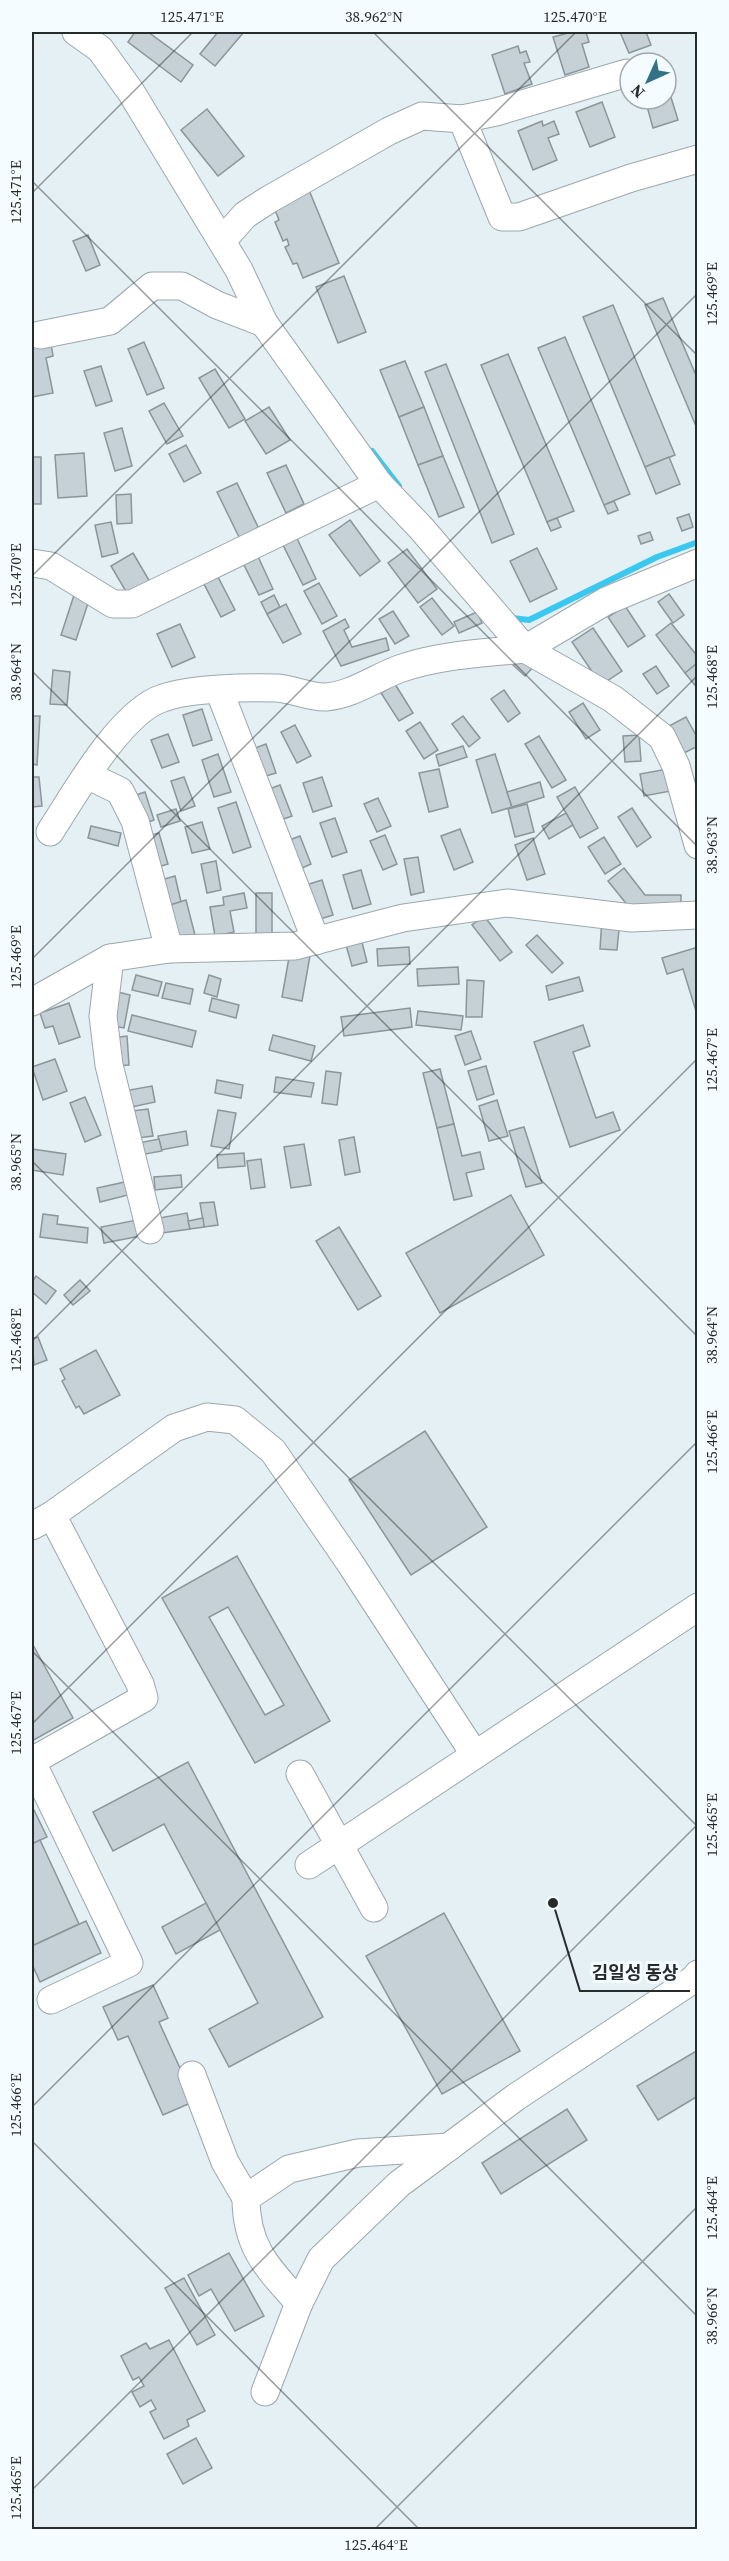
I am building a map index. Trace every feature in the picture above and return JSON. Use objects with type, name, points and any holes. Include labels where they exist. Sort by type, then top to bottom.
[{"type":"street","points":[[76,32],[100,49],[132,92],[222,241],[264,323],[379,484],[422,528],[525,649],[613,699],[662,737],[676,766],[698,845]]},
{"type":"street","points":[[222,241],[246,215],[389,131],[422,116],[462,119],[496,112],[618,76]]},
{"type":"street","points":[[462,119],[502,217],[519,217],[631,178],[698,159]]},
{"type":"street","points":[[40,335],[110,321],[152,286],[182,286],[217,305],[264,323]]},
{"type":"street","points":[[32,563],[51,566],[113,604],[132,604],[379,484]]},
{"type":"street","points":[[50,832],[87,775],[134,715],[163,698],[219,690],[279,688],[326,697],[368,684],[399,669],[449,658],[525,649],[606,601],[698,563]]},
{"type":"street","points":[[219,690],[316,941]]},
{"type":"street","points":[[87,775],[120,791],[130,811],[169,949]]},
{"type":"street","points":[[32,1002],[110,957],[169,949],[295,946],[404,918],[507,903],[632,918],[698,915]]},
{"type":"street","points":[[110,957],[103,1016],[109,1065],[150,1230]]},
{"type":"street","points":[[51,2000],[129,1963],[32,1761],[144,1698],[140,1684],[42,1520],[174,1428],[207,1417],[235,1420],[273,1451],[361,1579],[475,1755]]},
{"type":"street","points":[[309,1865],[698,1607]]},
{"type":"street","points":[[300,1774],[374,1908]]},
{"type":"street","points":[[265,2392],[299,2303],[321,2259],[399,2184],[516,2097],[694,1979],[698,1974]]},
{"type":"street","points":[[192,2075],[225,2163],[246,2198],[246,2220],[259,2258],[299,2303]]},
{"type":"street","points":[[246,2198],[289,2169],[358,2153],[449,2147]]},
{"type":"building","points":[[135,32],[148,32],[193,65],[181,82],[128,42]]},
{"type":"building","points":[[218,32],[244,32],[215,66],[200,54]]},
{"type":"building","points":[[572,32],[586,32],[589,42],[582,44],[589,67],[565,75],[553,37]]},
{"type":"building","points":[[620,32],[646,32],[651,45],[628,51]]},
{"type":"building","points":[[518,46],[520,53],[526,51],[530,62],[524,63],[532,84],[505,94],[492,55]]},
{"type":"building","points":[[602,102],[615,137],[590,147],[576,112]]},
{"type":"building","points":[[207,109],[244,156],[218,176],[181,130]]},
{"type":"building","points":[[648,111],[675,111],[678,120],[653,128]]},
{"type":"building","points":[[542,121],[543,126],[554,121],[559,134],[548,138],[557,160],[533,170],[518,131]]},
{"type":"building","points":[[309,190],[339,263],[303,278],[297,263],[293,264],[285,247],[289,245],[287,239],[283,241],[275,222],[279,220],[273,205]]},
{"type":"building","points":[[88,235],[100,265],[86,271],[73,241]]},
{"type":"building","points":[[344,276],[366,332],[338,343],[316,287]]},
{"type":"building","points":[[663,298],[698,380],[698,431],[645,305]]},
{"type":"building","points":[[613,305],[675,455],[645,467],[583,317]]},
{"type":"building","points":[[565,337],[630,494],[604,505],[538,348]]},
{"type":"building","points":[[50,338],[53,356],[46,358],[53,393],[32,397],[32,341]]},
{"type":"building","points":[[144,342],[164,388],[147,395],[128,349]]},
{"type":"building","points":[[508,354],[574,511],[547,522],[481,365]]},
{"type":"building","points":[[405,361],[424,407],[399,417],[380,370]]},
{"type":"building","points":[[446,364],[514,534],[492,543],[425,372]]},
{"type":"building","points":[[101,366],[112,401],[96,406],[84,371]]},
{"type":"building","points":[[215,369],[245,419],[229,428],[199,378]]},
{"type":"building","points":[[164,403],[183,436],[167,444],[149,411]]},
{"type":"building","points":[[269,407],[290,440],[266,454],[245,421]]},
{"type":"building","points":[[424,407],[443,456],[418,465],[399,417]]},
{"type":"building","points":[[122,428],[132,466],[115,471],[104,433]]},
{"type":"building","points":[[186,445],[201,473],[184,482],[169,454]]},
{"type":"building","points":[[84,453],[87,496],[58,498],[55,455]]},
{"type":"building","points":[[443,456],[464,507],[439,517],[418,465]]},
{"type":"building","points":[[32,457],[41,457],[41,504],[32,504]]},
{"type":"building","points":[[669,457],[680,484],[656,494],[645,467]]},
{"type":"building","points":[[286,465],[304,504],[286,513],[267,473]]},
{"type":"building","points":[[237,483],[259,529],[240,539],[217,492]]},
{"type":"building","points":[[131,494],[132,523],[117,524],[116,495]]},
{"type":"building","points":[[614,501],[618,510],[608,514],[604,505]]},
{"type":"building","points":[[689,514],[693,527],[682,531],[677,518]]},
{"type":"building","points":[[557,518],[561,527],[551,531],[547,522]]},
{"type":"building","points":[[350,520],[380,561],[360,576],[329,535]]},
{"type":"building","points":[[111,522],[118,553],[102,557],[95,525]]},
{"type":"building","points":[[294,532],[316,579],[303,585],[280,539]]},
{"type":"building","points":[[650,532],[653,540],[641,544],[638,536]]},
{"type":"building","points":[[537,548],[557,589],[530,602],[510,561]]},
{"type":"building","points":[[407,549],[437,589],[418,603],[388,563]]},
{"type":"building","points":[[255,550],[273,589],[259,595],[240,557]]},
{"type":"building","points":[[133,553],[150,582],[128,595],[111,566]]},
{"type":"building","points":[[216,573],[235,610],[221,617],[202,580]]},
{"type":"building","points":[[319,583],[337,616],[322,624],[304,591]]},
{"type":"building","points":[[77,586],[92,591],[76,640],[61,635]]},
{"type":"building","points":[[669,594],[684,615],[673,623],[658,602]]},
{"type":"building","points":[[274,595],[280,607],[267,614],[261,602]]},
{"type":"building","points":[[432,598],[454,626],[442,635],[420,607]]},
{"type":"building","points":[[286,604],[301,634],[283,643],[267,614]]},
{"type":"building","points":[[625,606],[645,636],[628,647],[608,617]]},
{"type":"building","points":[[393,611],[409,636],[395,644],[379,619]]},
{"type":"building","points":[[477,612],[482,623],[459,633],[454,622]]},
{"type":"building","points":[[345,619],[349,627],[344,630],[352,647],[386,638],[389,650],[341,666],[323,631]]},
{"type":"building","points":[[671,623],[698,657],[698,663],[685,673],[656,635]]},
{"type":"building","points":[[180,624],[195,657],[172,667],[157,634]]},
{"type":"building","points":[[593,628],[622,671],[601,685],[572,642]]},
{"type":"building","points":[[525,653],[536,664],[525,676],[513,665]]},
{"type":"building","points":[[696,664],[698,666],[698,689],[685,673]]},
{"type":"building","points":[[656,666],[669,686],[657,694],[643,674]]},
{"type":"building","points":[[53,670],[70,672],[67,705],[50,704]]},
{"type":"building","points":[[395,684],[413,713],[399,721],[381,693]]},
{"type":"building","points":[[504,690],[520,713],[508,722],[491,699]]},
{"type":"building","points":[[583,703],[600,730],[586,739],[569,712]]},
{"type":"building","points":[[202,709],[212,740],[193,746],[183,715]]},
{"type":"building","points":[[32,716],[40,716],[37,765],[32,764]]},
{"type":"building","points":[[463,716],[480,738],[469,747],[452,724]]},
{"type":"building","points":[[686,717],[698,739],[698,746],[684,753],[669,726]]},
{"type":"building","points":[[420,722],[438,750],[424,759],[406,731]]},
{"type":"building","points":[[295,725],[311,756],[297,763],[281,732]]},
{"type":"building","points":[[168,734],[179,762],[162,768],[151,740]]},
{"type":"building","points":[[639,735],[641,761],[625,762],[623,736]]},
{"type":"building","points":[[539,736],[566,780],[552,788],[525,744]]},
{"type":"building","points":[[266,744],[276,773],[259,778],[250,750]]},
{"type":"building","points":[[463,746],[467,757],[439,766],[436,755]]},
{"type":"building","points":[[218,754],[231,792],[214,797],[202,760]]},
{"type":"building","points":[[495,754],[512,807],[492,813],[476,760]]},
{"type":"building","points":[[439,769],[448,807],[429,812],[419,773]]},
{"type":"building","points":[[667,769],[671,791],[644,796],[640,774]]},
{"type":"building","points":[[32,777],[39,777],[42,806],[32,807]]},
{"type":"building","points":[[184,777],[195,806],[181,811],[171,781]]},
{"type":"building","points":[[322,777],[332,806],[313,812],[303,783]]},
{"type":"building","points":[[540,782],[544,797],[512,807],[507,792]]},
{"type":"building","points":[[280,785],[292,816],[275,822],[264,791]]},
{"type":"building","points":[[575,787],[598,828],[580,838],[557,797]]},
{"type":"building","points":[[145,792],[154,820],[140,825],[130,797]]},
{"type":"building","points":[[378,798],[391,826],[377,832],[364,804]]},
{"type":"building","points":[[236,802],[251,847],[233,853],[218,808]]},
{"type":"building","points":[[527,804],[534,832],[515,837],[508,809]]},
{"type":"building","points":[[632,808],[651,837],[637,847],[618,817]]},
{"type":"building","points":[[176,809],[180,821],[161,827],[157,815]]},
{"type":"building","points":[[566,813],[573,825],[549,839],[542,826]]},
{"type":"building","points":[[335,818],[347,852],[332,857],[320,823]]},
{"type":"building","points":[[202,822],[210,849],[192,853],[185,827]]},
{"type":"building","points":[[91,826],[121,833],[118,846],[88,838]]},
{"type":"building","points":[[460,829],[473,862],[454,870],[441,836]]},
{"type":"building","points":[[159,833],[168,864],[151,869],[142,838]]},
{"type":"building","points":[[385,835],[397,864],[383,870],[370,841]]},
{"type":"building","points":[[300,836],[311,864],[295,871],[284,842]]},
{"type":"building","points":[[604,837],[621,864],[605,874],[588,847]]},
{"type":"building","points":[[533,838],[545,874],[527,880],[515,845]]},
{"type":"building","points":[[418,857],[424,892],[411,895],[404,859]]},
{"type":"building","points":[[216,861],[221,890],[207,893],[201,864]]},
{"type":"building","points":[[624,868],[645,895],[681,895],[681,907],[629,907],[608,881]]},
{"type":"building","points":[[361,870],[371,904],[353,909],[343,875]]},
{"type":"building","points":[[175,876],[181,902],[167,906],[161,880]]},
{"type":"building","points":[[322,880],[333,915],[314,921],[303,886]]},
{"type":"building","points":[[244,893],[247,908],[230,911],[234,932],[215,936],[210,907],[224,905],[223,897]]},
{"type":"building","points":[[256,893],[272,893],[272,936],[256,936]]},
{"type":"building","points":[[186,900],[195,935],[176,940],[167,906]]},
{"type":"building","points":[[484,916],[512,952],[500,961],[472,925]]},
{"type":"building","points":[[602,918],[620,919],[617,950],[600,949]]},
{"type":"building","points":[[360,934],[367,962],[352,966],[344,938]]},
{"type":"building","points":[[537,935],[563,963],[552,973],[526,945]]},
{"type":"building","points":[[291,946],[311,950],[302,1001],[282,997]]},
{"type":"building","points":[[409,947],[410,964],[378,966],[377,949]]},
{"type":"building","points":[[698,947],[698,1011],[696,1011],[683,969],[667,974],[662,958]]},
{"type":"building","points":[[458,967],[459,984],[418,986],[417,969]]},
{"type":"building","points":[[136,975],[162,982],[158,996],[132,990]]},
{"type":"building","points":[[209,975],[221,979],[217,997],[204,993]]},
{"type":"building","points":[[579,977],[583,991],[549,1000],[546,986]]},
{"type":"building","points":[[467,980],[484,981],[482,1017],[466,1017]]},
{"type":"building","points":[[166,983],[193,989],[190,1004],[162,998]]},
{"type":"building","points":[[114,991],[130,995],[124,1028],[107,1025]]},
{"type":"building","points":[[212,998],[239,1005],[236,1018],[209,1011]]},
{"type":"building","points":[[69,1003],[80,1037],[59,1044],[53,1026],[45,1028],[40,1013]]},
{"type":"building","points":[[410,1008],[412,1027],[344,1036],[341,1017]]},
{"type":"building","points":[[418,1011],[463,1016],[461,1030],[416,1025]]},
{"type":"building","points":[[132,1015],[196,1031],[192,1047],[128,1031]]},
{"type":"building","points":[[583,1025],[590,1046],[573,1052],[596,1118],[613,1112],[620,1130],[570,1147],[534,1042]]},
{"type":"building","points":[[471,1031],[481,1059],[465,1065],[455,1036]]},
{"type":"building","points":[[273,1035],[315,1046],[311,1061],[269,1050]]},
{"type":"building","points":[[127,1036],[129,1065],[114,1066],[112,1038]]},
{"type":"building","points":[[55,1059],[67,1091],[43,1100],[32,1067]]},
{"type":"building","points":[[486,1066],[494,1094],[477,1100],[468,1071]]},
{"type":"building","points":[[440,1069],[454,1124],[437,1128],[423,1073]]},
{"type":"building","points":[[326,1071],[341,1073],[337,1105],[322,1103]]},
{"type":"building","points":[[276,1077],[314,1083],[311,1097],[274,1092]]},
{"type":"building","points":[[217,1080],[243,1085],[241,1098],[215,1093]]},
{"type":"building","points":[[152,1086],[155,1102],[127,1108],[124,1091]]},
{"type":"building","points":[[85,1097],[101,1135],[85,1142],[70,1103]]},
{"type":"building","points":[[497,1100],[508,1136],[489,1141],[479,1106]]},
{"type":"building","points":[[148,1109],[153,1136],[137,1138],[132,1111]]},
{"type":"building","points":[[218,1110],[236,1113],[229,1149],[211,1146]]},
{"type":"building","points":[[454,1124],[462,1156],[480,1152],[484,1169],[466,1173],[472,1196],[454,1200],[437,1128]]},
{"type":"building","points":[[524,1127],[542,1183],[526,1187],[509,1131]]},
{"type":"building","points":[[186,1131],[188,1145],[161,1150],[158,1136]]},
{"type":"building","points":[[354,1137],[360,1172],[345,1175],[339,1140]]},
{"type":"building","points":[[159,1139],[162,1151],[140,1155],[138,1143]]},
{"type":"building","points":[[304,1144],[311,1185],[291,1188],[284,1147]]},
{"type":"building","points":[[32,1149],[66,1154],[63,1175],[32,1170]]},
{"type":"building","points":[[244,1153],[245,1166],[218,1168],[217,1155]]},
{"type":"building","points":[[261,1159],[265,1187],[251,1189],[247,1161]]},
{"type":"building","points":[[181,1175],[182,1187],[155,1190],[154,1177]]},
{"type":"building","points":[[125,1182],[128,1195],[100,1202],[97,1188]]},
{"type":"building","points":[[511,1195],[544,1255],[440,1313],[406,1253]]},
{"type":"building","points":[[214,1202],[218,1225],[204,1227],[200,1203]]},
{"type":"building","points":[[187,1213],[190,1229],[162,1233],[159,1218]]},
{"type":"building","points":[[43,1214],[58,1216],[57,1224],[88,1228],[87,1243],[40,1237]]},
{"type":"building","points":[[203,1218],[204,1227],[190,1229],[188,1221]]},
{"type":"building","points":[[142,1219],[146,1235],[104,1243],[101,1227]]},
{"type":"building","points":[[339,1227],[381,1296],[358,1310],[316,1241]]},
{"type":"building","points":[[36,1276],[56,1291],[46,1304],[32,1292],[32,1282]]},
{"type":"building","points":[[80,1280],[90,1291],[73,1305],[64,1295]]},
{"type":"building","points":[[38,1337],[47,1360],[34,1365],[32,1339]]},
{"type":"building","points":[[96,1350],[120,1395],[84,1414],[79,1406],[76,1408],[62,1381],[65,1379],[60,1369]]},
{"type":"building","points":[[425,1431],[487,1527],[411,1575],[349,1480]]},
{"type":"building","points":[[237,1556],[330,1721],[255,1763],[162,1598]],"holes":[[[228,1607],[284,1705],[265,1715],[209,1617]]]},
{"type":"building","points":[[32,1643],[73,1718],[32,1741]]},
{"type":"building","points":[[188,1762],[323,2017],[229,2067],[209,2029],[258,2003],[164,1824],[113,1851],[93,1812]]},
{"type":"building","points":[[32,1809],[47,1837],[32,1844]]},
{"type":"building","points":[[40,1840],[79,1924],[32,1946],[32,1844]]},
{"type":"building","points":[[206,1903],[220,1930],[176,1954],[162,1927]]},
{"type":"building","points":[[444,1913],[520,2051],[442,2094],[366,1956]]},
{"type":"building","points":[[86,1921],[101,1953],[40,1982],[32,1964],[32,1946]]},
{"type":"building","points":[[153,1985],[168,2018],[159,2022],[195,2101],[163,2115],[128,2036],[118,2040],[103,2007]]},
{"type":"building","points":[[698,2050],[698,2096],[658,2120],[637,2086]]},
{"type":"building","points":[[567,2109],[587,2140],[501,2194],[482,2163]]},
{"type":"building","points":[[229,2253],[264,2316],[235,2331],[211,2289],[199,2296],[188,2275]]},
{"type":"building","points":[[184,2278],[215,2335],[197,2345],[165,2288]]},
{"type":"building","points":[[169,2340],[205,2411],[187,2420],[189,2426],[164,2439],[150,2412],[156,2409],[151,2400],[140,2407],[132,2392],[144,2386],[139,2377],[133,2380],[121,2356],[146,2343],[150,2349]]},
{"type":"building","points":[[196,2438],[212,2468],[183,2484],[167,2454]]},
{"type":"waterway","points":[[372,451],[399,486]]},
{"type":"waterway","points":[[512,618],[529,620],[657,557],[698,542]]},
{"type":"place","name":"김일성 동상","points":[[553,1903]]}]
